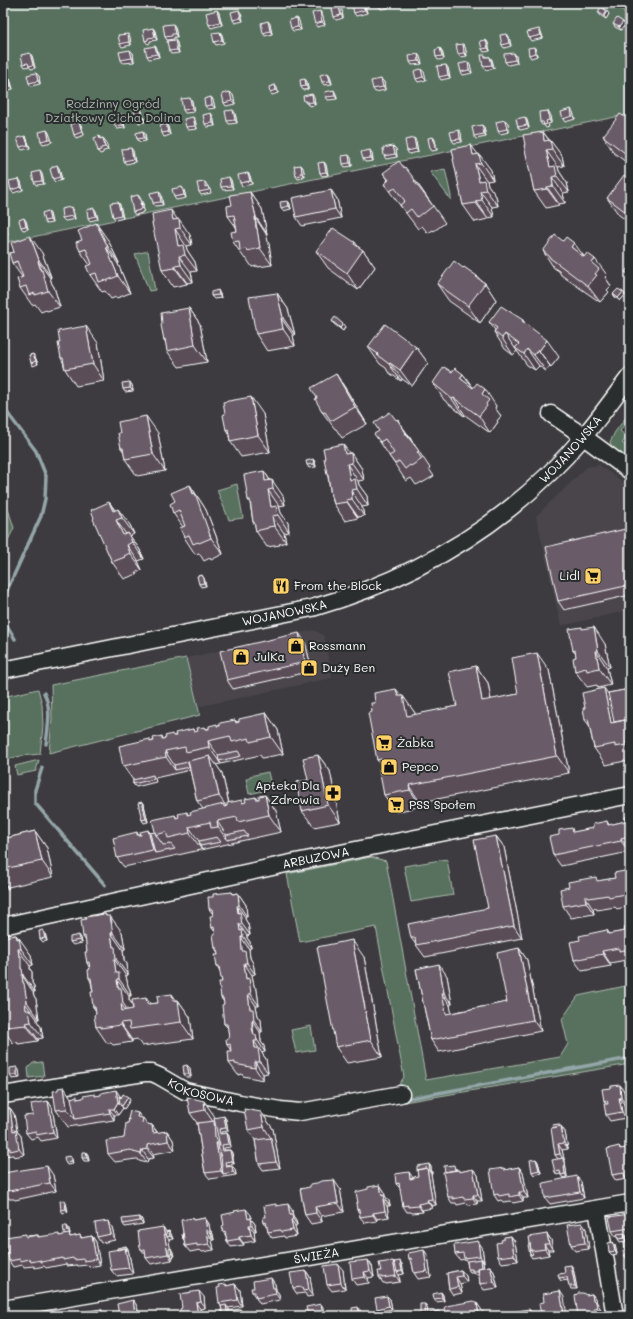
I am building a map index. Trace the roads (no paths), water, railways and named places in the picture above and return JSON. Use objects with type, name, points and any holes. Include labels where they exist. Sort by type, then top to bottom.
[{"type":"street","name":"WOJANOWSKA","points":[[3,670],[298,611],[346,598],[380,585],[424,565],[480,531],[524,497],[584,436],[630,376]]},
{"type":"street","points":[[551,414],[584,436],[630,471]]},
{"type":"street","name":"ARBUZOWA","points":[[3,926],[286,864],[630,795]]},
{"type":"street","name":"KOKOSOWA","points":[[3,1095],[128,1075],[152,1073],[186,1091],[240,1103],[300,1112],[401,1094]]},
{"type":"street","name":"ŚWIEŻA","points":[[3,1309],[630,1203]]},
{"type":"street","points":[[597,1209],[615,1316]]},
{"type":"waterway","points":[[3,407],[36,451],[46,476],[45,499],[41,516],[3,599]]},
{"type":"waterway","points":[[3,619],[15,639]]},
{"type":"waterway","points":[[44,693],[49,711],[46,744]]},
{"type":"waterway","points":[[42,768],[35,790],[35,803],[105,885]]},
{"type":"waterway","points":[[405,1099],[630,1058]]},
{"type":"place","name":"Lidl","points":[[593,576]]},
{"type":"place","name":"From the Block","points":[[281,586]]},
{"type":"place","name":"Rossmann","points":[[296,646]]},
{"type":"place","name":"JulKa","points":[[241,657]]},
{"type":"place","name":"Duży Ben","points":[[309,668]]},
{"type":"place","name":"Żabka","points":[[384,743]]},
{"type":"place","name":"Pepco","points":[[389,767]]},
{"type":"place","name":"Apteka Dla Zdrowia","points":[[333,793]]},
{"type":"place","name":"PSS Społem","points":[[396,805]]},
{"type":"park label","name":"Rodzinny Ogród Działkowy Cicha Dolina","points":[[113,111]]}]
